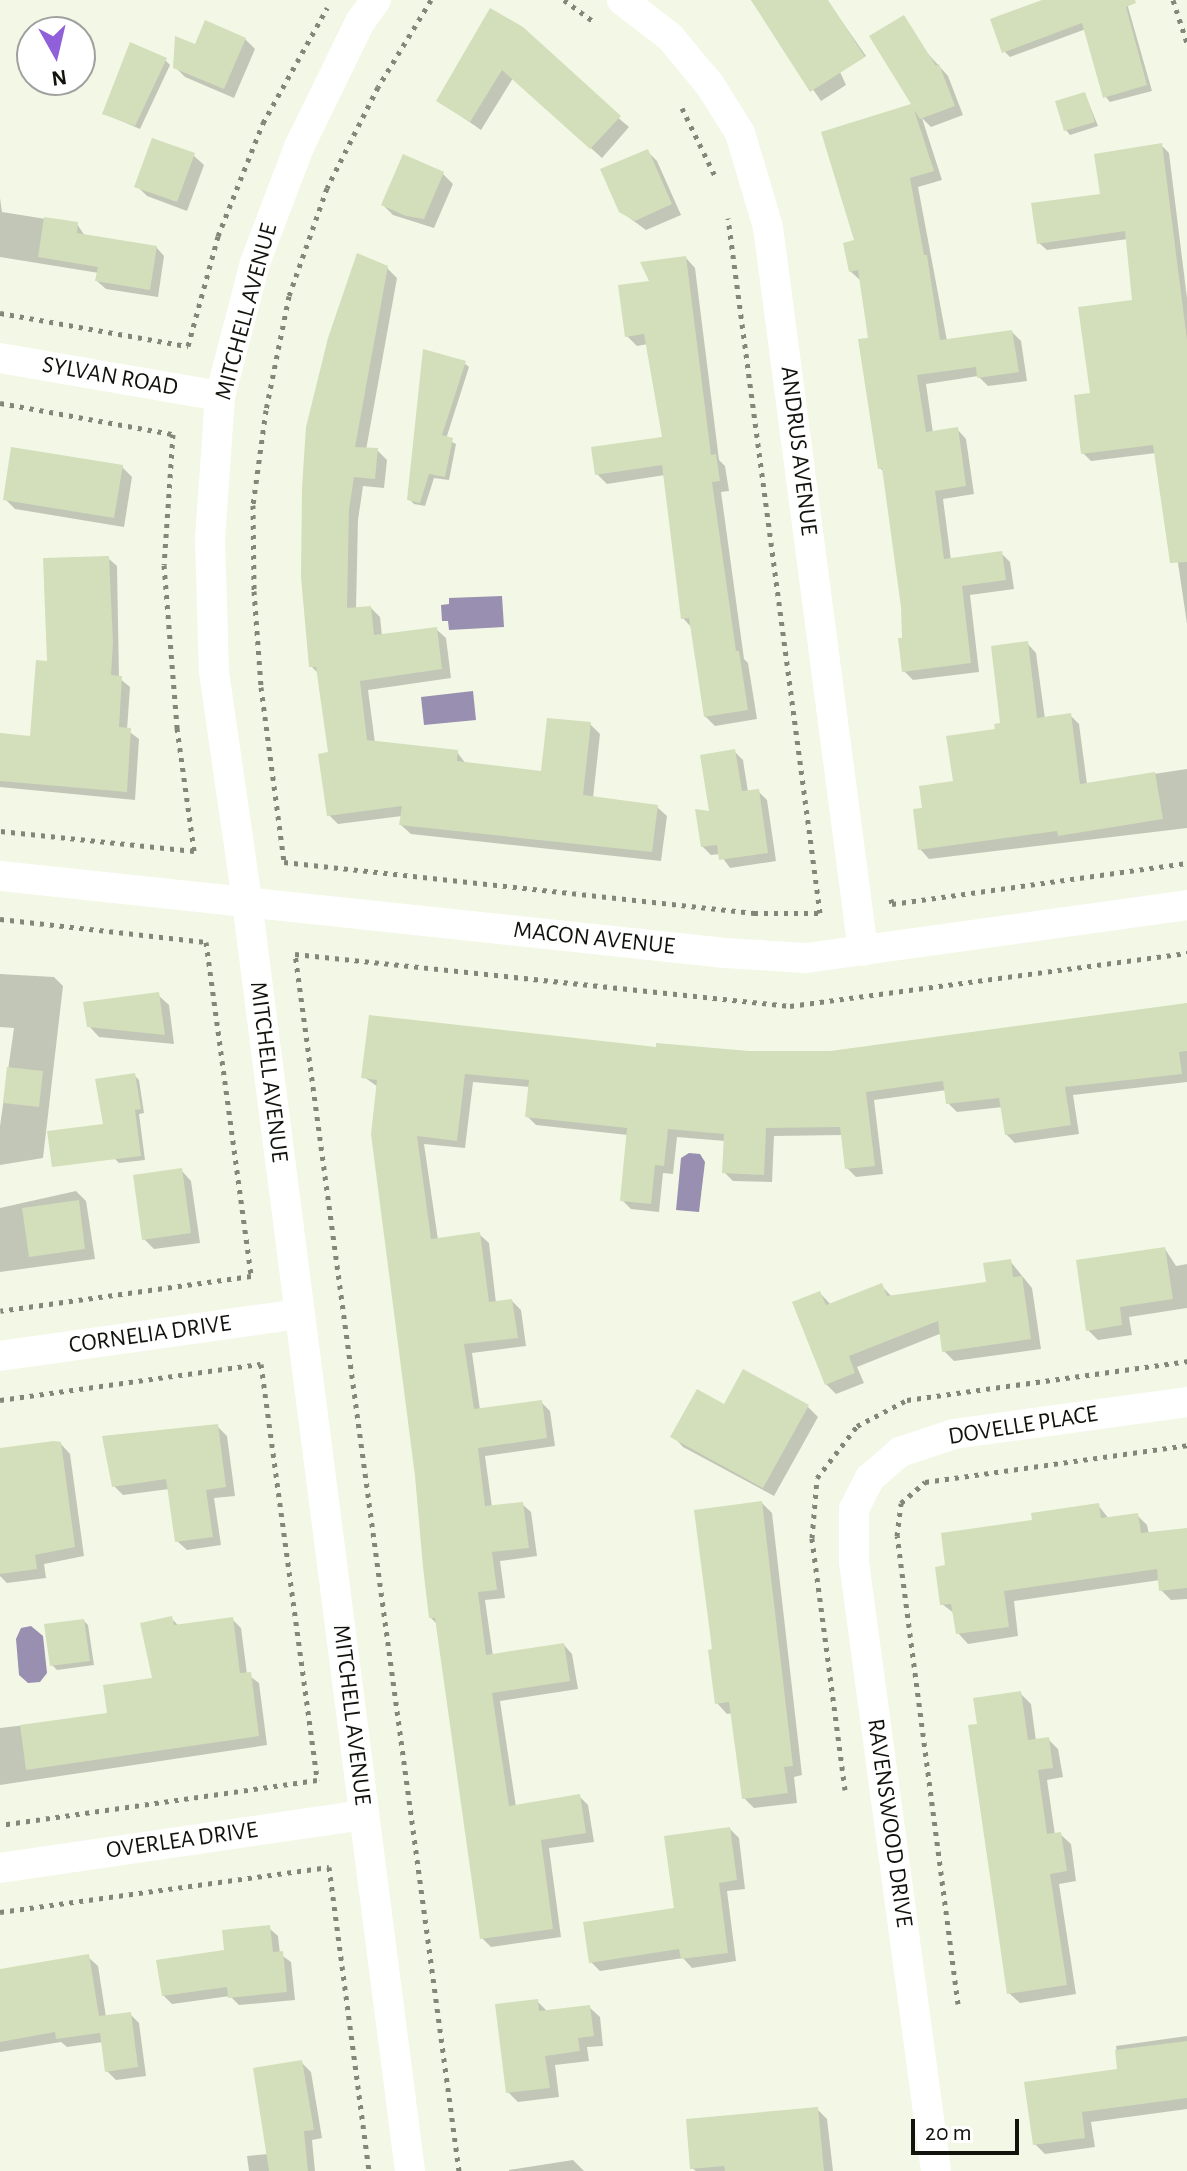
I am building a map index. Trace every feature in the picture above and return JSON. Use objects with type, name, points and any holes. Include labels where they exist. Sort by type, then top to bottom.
[{"type":"street","name":"MITCHELL AVENUE","points":[[376,0],[360,22],[299,147],[255,263],[220,396],[210,538],[214,672],[247,902],[410,2171]]},
{"type":"street","name":"ANDRUS AVENUE","points":[[622,0],[670,37],[710,85],[740,133],[760,192],[771,242],[863,951]]},
{"type":"street","name":"SYLVAN ROAD","points":[[0,358],[220,396]]},
{"type":"street","name":"MACON AVENUE","points":[[0,876],[725,953],[806,958],[1187,905]]},
{"type":"street","name":"CORNELIA DRIVE","points":[[0,1356],[299,1314]]},
{"type":"street","name":"DOVELLE PLACE","points":[[870,1478],[900,1452],[954,1434],[1187,1402]]},
{"type":"street","name":"RAVENSWOOD DRIVE","points":[[870,1478],[854,1509],[854,1562],[936,2171]]},
{"type":"street","name":"OVERLEA DRIVE","points":[[0,1868],[364,1815]]},
{"type":"path","points":[[0,313],[188,346],[218,236],[263,123],[332,0]]},
{"type":"path","points":[[431,0],[378,87],[327,188],[289,296],[266,410],[253,505],[254,591],[261,687],[284,862],[754,913],[820,913],[724,204]]},
{"type":"path","points":[[564,0],[608,31]]},
{"type":"path","points":[[1173,0],[1187,43]]},
{"type":"path","points":[[678,101],[711,163],[719,190]]},
{"type":"path","points":[[0,403],[173,434],[164,565],[177,728],[194,851],[0,831]]},
{"type":"path","points":[[890,888],[892,904],[1187,863]]},
{"type":"path","points":[[0,919],[206,942],[251,1276],[0,1311]]},
{"type":"path","points":[[459,2171],[295,954],[790,1006],[1187,953]]},
{"type":"path","points":[[845,1790],[812,1538],[817,1478],[857,1426],[907,1400],[1187,1361]]},
{"type":"path","points":[[0,1400],[261,1364],[317,1780],[0,1825]]},
{"type":"path","points":[[958,2004],[897,1536],[901,1503],[925,1482],[1187,1445]]},
{"type":"path","points":[[0,1912],[329,1867],[369,2171]]},
{"type":"shaded area","points":[[502,596],[504,627],[449,630],[448,621],[442,621],[441,605],[449,604],[449,598]]},
{"type":"shaded area","points":[[473,691],[476,720],[424,725],[421,697]]},
{"type":"shaded area","points":[[689,1153],[700,1154],[705,1162],[699,1212],[676,1210],[681,1158]]},
{"type":"shaded area","points":[[31,1626],[43,1636],[47,1673],[40,1682],[28,1683],[19,1675],[16,1639],[21,1628]]},
{"type":"building","points":[[751,0],[828,0],[865,57],[810,92]]},
{"type":"building","points":[[1042,0],[1135,0],[1136,3],[1126,7],[1147,85],[1103,98],[1082,23],[1002,53],[990,19]]},
{"type":"building","points":[[490,8],[523,27],[621,116],[590,149],[502,70],[470,122],[436,101]]},
{"type":"building","points":[[904,15],[936,66],[939,64],[955,106],[920,119],[914,110],[934,171],[910,178],[924,255],[927,255],[940,340],[1012,330],[1019,372],[977,378],[976,367],[917,375],[926,432],[958,427],[966,486],[935,491],[944,559],[1002,551],[1006,580],[962,586],[971,663],[902,672],[898,638],[902,638],[901,607],[882,468],[878,469],[858,339],[868,338],[858,270],[849,272],[843,243],[854,240],[821,132],[911,104],[869,36]]},
{"type":"building","points":[[205,20],[246,38],[224,89],[173,68],[175,36],[195,44]]},
{"type":"building","points":[[130,42],[167,58],[135,126],[102,114]]},
{"type":"building","points":[[1085,92],[1095,122],[1064,131],[1055,101]]},
{"type":"building","points":[[152,138],[195,153],[177,202],[134,187]]},
{"type":"building","points":[[1162,143],[1187,340],[1187,562],[1170,563],[1153,445],[1081,454],[1074,395],[1090,393],[1078,307],[1132,300],[1125,231],[1037,244],[1031,203],[1100,194],[1094,154]]},
{"type":"building","points":[[648,149],[672,204],[635,221],[619,212],[600,169]]},
{"type":"building","points":[[403,154],[444,172],[424,219],[406,216],[381,205]]},
{"type":"building","points":[[44,217],[78,222],[77,233],[157,246],[150,290],[95,281],[98,267],[38,257]]},
{"type":"building","points":[[357,253],[388,266],[355,447],[378,448],[375,479],[354,477],[349,510],[347,608],[371,606],[374,635],[437,627],[442,669],[360,681],[367,740],[458,750],[457,761],[541,771],[547,718],[591,722],[583,795],[658,805],[652,852],[399,825],[402,806],[327,816],[318,754],[328,752],[316,667],[309,667],[301,577],[302,488],[306,427],[328,338]]},
{"type":"building","points":[[686,256],[711,455],[716,454],[720,481],[712,482],[736,651],[739,651],[748,710],[704,717],[689,618],[681,619],[662,465],[595,475],[591,447],[662,437],[644,334],[625,337],[618,285],[649,281],[640,262]]},
{"type":"building","points":[[423,349],[466,361],[442,435],[453,438],[445,477],[429,474],[420,503],[407,500]]},
{"type":"building","points":[[11,447],[123,465],[114,518],[3,500]]},
{"type":"building","points":[[109,556],[113,643],[111,675],[122,676],[119,727],[131,728],[127,792],[0,781],[0,733],[30,736],[36,660],[47,661],[43,558]]},
{"type":"building","points":[[1028,641],[1037,718],[1071,713],[1080,784],[1155,772],[1163,819],[1058,836],[1057,831],[918,850],[913,809],[922,808],[919,786],[953,781],[946,736],[995,729],[994,724],[1000,723],[991,646]]},
{"type":"building","points":[[735,749],[742,791],[759,789],[768,853],[719,860],[717,845],[701,847],[695,809],[709,811],[700,755]]},
{"type":"building","points":[[159,992],[165,1035],[87,1027],[83,1002]]},
{"type":"building","points":[[1187,1003],[1187,1051],[1179,1052],[1182,1074],[1065,1087],[1071,1125],[1005,1135],[999,1098],[946,1104],[943,1081],[866,1092],[875,1166],[845,1169],[840,1127],[766,1128],[764,1175],[722,1173],[724,1134],[668,1129],[664,1166],[655,1165],[651,1204],[620,1201],[627,1128],[525,1117],[529,1080],[465,1074],[457,1141],[417,1136],[431,1239],[480,1232],[489,1302],[512,1299],[518,1338],[464,1344],[474,1409],[542,1400],[547,1438],[478,1448],[485,1506],[523,1502],[529,1548],[492,1552],[497,1590],[478,1592],[486,1655],[564,1643],[570,1681],[492,1693],[509,1806],[580,1794],[586,1833],[541,1840],[553,1929],[480,1939],[435,1618],[429,1618],[415,1476],[371,1134],[377,1080],[361,1078],[369,1015],[656,1047],[656,1043],[749,1051],[830,1051]]},
{"type":"building","points":[[7,1067],[43,1071],[39,1107],[3,1103]]},
{"type":"building","points":[[135,1073],[141,1109],[135,1110],[141,1156],[52,1167],[47,1131],[103,1124],[95,1079]]},
{"type":"building","points":[[182,1168],[191,1233],[142,1240],[133,1175]]},
{"type":"building","points":[[79,1200],[85,1249],[29,1257],[22,1208]]},
{"type":"building","points":[[1165,1247],[1173,1299],[1120,1307],[1122,1325],[1086,1331],[1076,1260]]},
{"type":"building","points":[[1011,1259],[1013,1277],[1022,1276],[1031,1339],[942,1352],[938,1321],[849,1356],[855,1373],[825,1385],[792,1302],[820,1291],[826,1305],[882,1283],[887,1296],[986,1282],[983,1263]]},
{"type":"building","points":[[743,1369],[809,1405],[763,1488],[670,1437],[697,1389],[724,1404]]},
{"type":"building","points":[[218,1424],[226,1487],[206,1490],[213,1537],[175,1542],[166,1479],[112,1487],[102,1436]]},
{"type":"building","points":[[61,1442],[75,1547],[35,1555],[37,1569],[0,1574],[0,1448]]},
{"type":"building","points":[[762,1501],[793,1766],[784,1767],[788,1793],[742,1799],[729,1702],[715,1704],[708,1650],[712,1649],[694,1510]]},
{"type":"building","points":[[1099,1503],[1101,1518],[1138,1513],[1141,1533],[1187,1528],[1187,1588],[1159,1591],[1157,1569],[1004,1591],[1009,1627],[956,1634],[951,1604],[940,1605],[935,1567],[945,1565],[941,1533],[1032,1520],[1031,1513]]},
{"type":"building","points":[[172,1616],[174,1625],[233,1617],[240,1673],[251,1672],[259,1736],[26,1770],[20,1725],[107,1713],[103,1685],[152,1678],[140,1623]]},
{"type":"building","points":[[84,1619],[90,1661],[50,1666],[44,1624]]},
{"type":"building","points":[[1021,1691],[1028,1740],[1049,1737],[1053,1768],[1038,1770],[1047,1834],[1061,1832],[1067,1871],[1050,1874],[1067,1985],[1007,1994],[968,1725],[977,1724],[973,1698]]},
{"type":"building","points":[[730,1827],[737,1880],[719,1883],[728,1953],[681,1959],[679,1949],[589,1963],[583,1922],[674,1908],[664,1836]]},
{"type":"building","points":[[270,1925],[273,1952],[283,1951],[287,1992],[228,1998],[227,1987],[162,1996],[156,1960],[224,1950],[222,1930]]},
{"type":"building","points":[[89,1954],[99,2016],[131,2012],[138,2067],[105,2072],[100,2033],[56,2039],[55,2032],[0,2042],[0,1969]]},
{"type":"building","points":[[538,1999],[539,2011],[590,2005],[594,2036],[578,2038],[580,2051],[545,2056],[550,2088],[506,2093],[495,2004]]},
{"type":"building","points":[[1187,2041],[1187,2098],[1082,2112],[1085,2138],[1033,2145],[1024,2082],[1117,2069],[1115,2050]]},
{"type":"building","points":[[302,2060],[314,2130],[304,2131],[308,2171],[269,2171],[253,2068]]},
{"type":"building","points":[[818,2107],[824,2171],[725,2171],[724,2166],[690,2169],[686,2119]]}]
